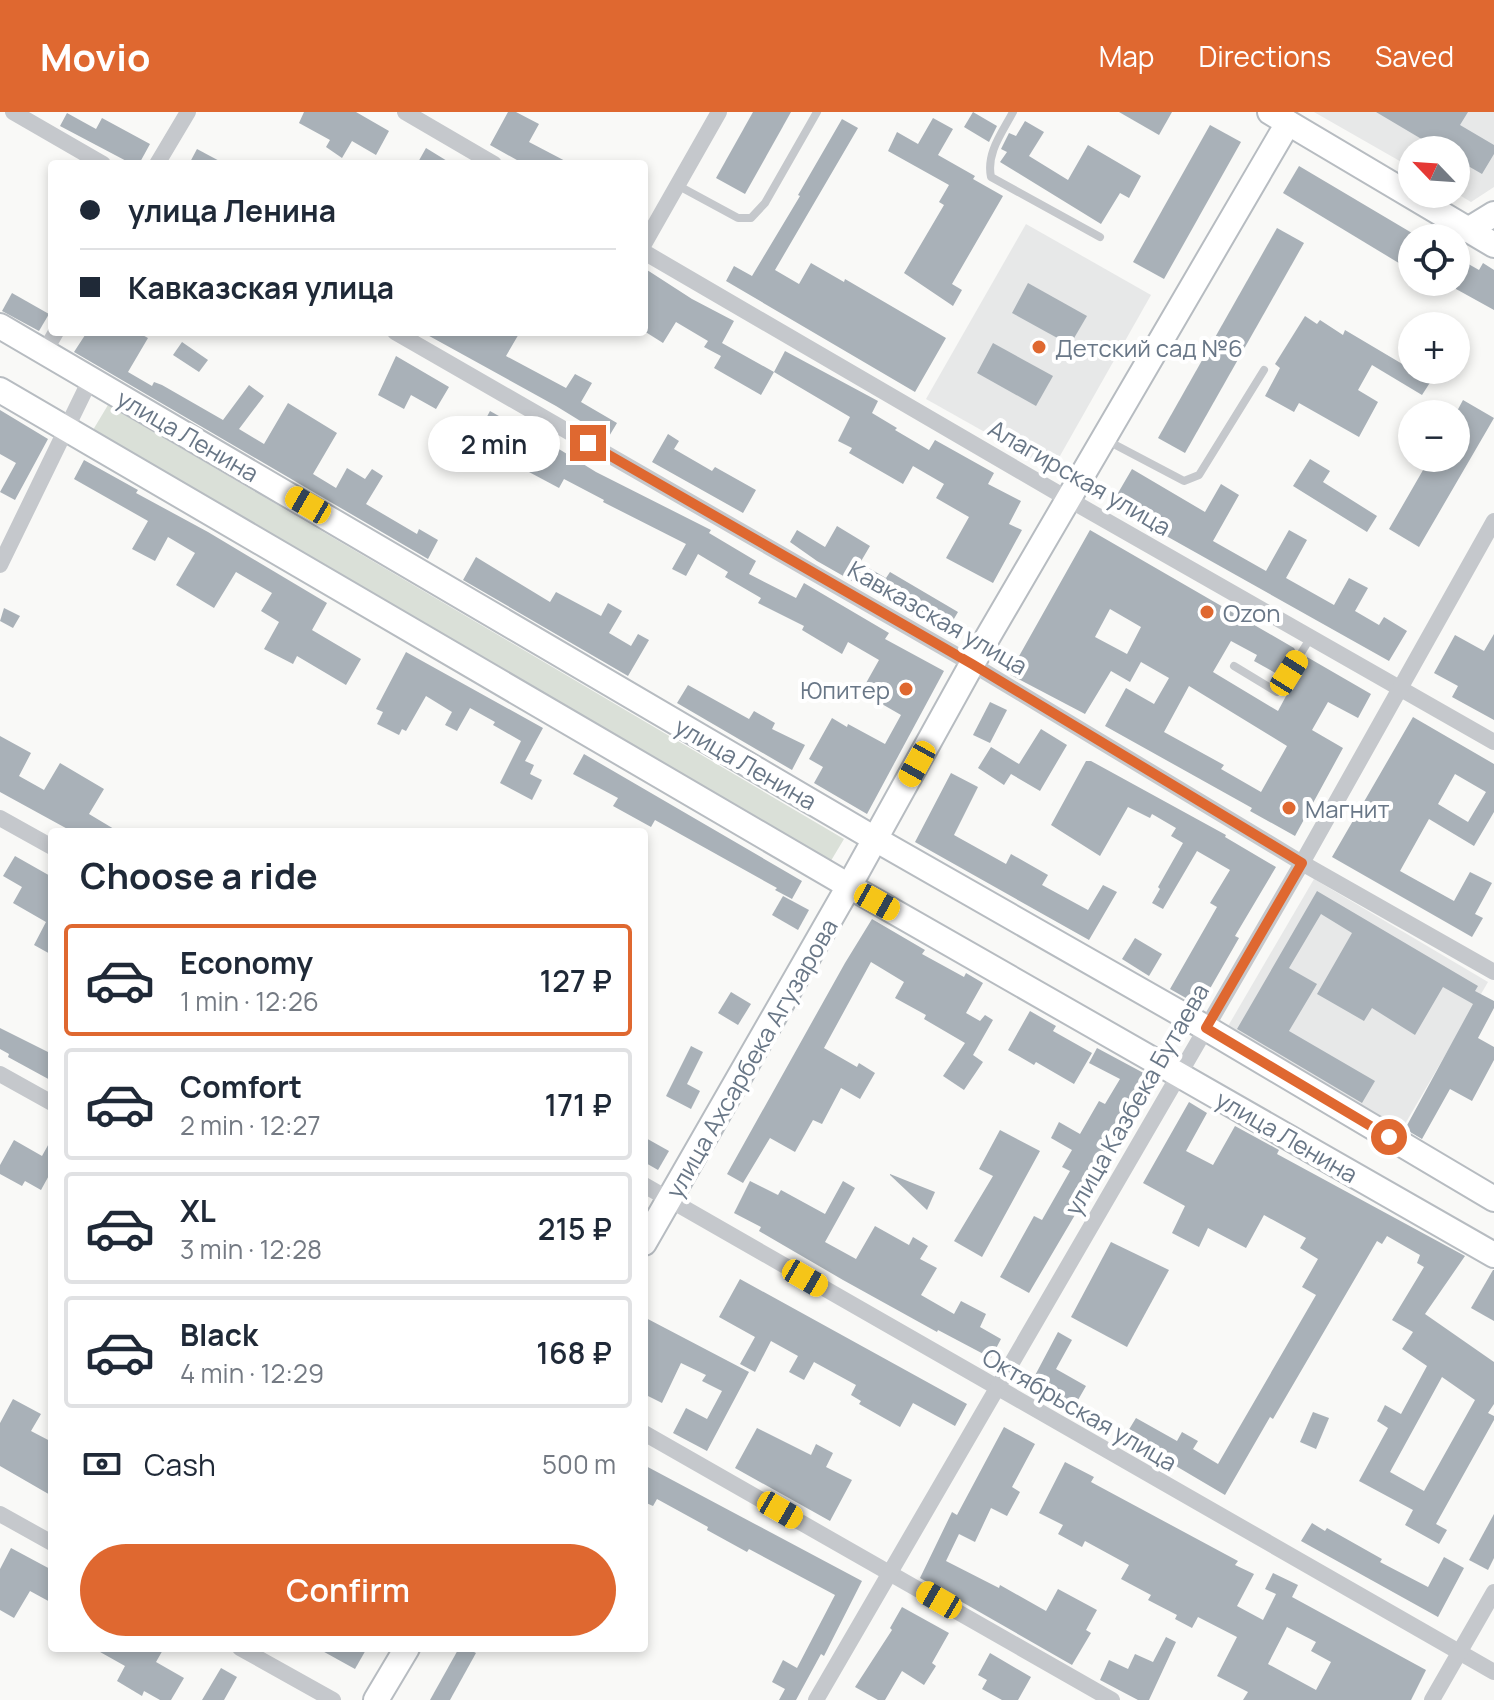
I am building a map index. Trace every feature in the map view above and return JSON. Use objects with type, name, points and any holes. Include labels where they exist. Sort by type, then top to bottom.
[{"type":"street","points":[[13,112],[96,160]]},
{"type":"street","points":[[159,160],[188,112]]},
{"type":"street","points":[[405,112],[487,160]]},
{"type":"street","points":[[648,237],[719,112]]},
{"type":"street","points":[[1279,117],[1458,224]]},
{"type":"street","name":"улица Ахсарбека Агузарова","points":[[648,1236],[1103,438],[1279,117]]},
{"type":"street","points":[[1470,229],[1494,214]]},
{"type":"street","points":[[1470,231],[1494,245]]},
{"type":"street","name":"Алагирская улица","points":[[648,254],[1494,742]]},
{"type":"street","name":"улица Ленина","points":[[0,326],[51,341],[91,378],[1494,1199]]},
{"type":"street","name":"Кавказская улица","points":[[402,336],[972,664],[1302,863],[1494,972]]},
{"type":"street","points":[[0,565],[91,378]]},
{"type":"street","name":"улица Ленина","points":[[0,390],[849,886],[1494,1255]]},
{"type":"street","name":"улица Казбека Бутаева","points":[[816,1700],[1302,863],[1494,521]]},
{"type":"street","points":[[0,818],[48,845]]},
{"type":"street","points":[[0,1074],[48,1101]]},
{"type":"street","name":"Октябрьская улица","points":[[648,1187],[1494,1672]]},
{"type":"street","points":[[648,1435],[1112,1700]]},
{"type":"street","points":[[0,1514],[48,1541]]},
{"type":"street","points":[[1432,1700],[1494,1592]]},
{"type":"street","points":[[247,1652],[333,1700]]},
{"type":"street","points":[[376,1700],[405,1652]]},
{"type":"lane","points":[[677,185],[738,218],[751,218],[765,203],[817,112]]},
{"type":"lane","points":[[1013,112],[992,150],[991,177],[1100,237]]},
{"type":"lane","points":[[1103,438],[1184,481],[1199,475],[1264,370]]},
{"type":"lane","points":[[1234,666],[1277,692],[1311,637]]},
{"type":"shaded area","points":[[1314,112],[1494,112],[1494,187],[1471,202],[1470,136],[1398,136],[1398,160]]},
{"type":"shaded area","name":"Детский сад №6","points":[[1026,224],[1151,295],[1052,470],[926,399]]},
{"type":"shaded area","points":[[108,405],[844,839],[829,864],[93,430]]},
{"type":"shaded area","points":[[1314,879],[1488,982],[1398,1136],[1224,1033]]},
{"type":"building","points":[[304,112],[356,112],[389,131],[376,155],[352,141],[342,158],[326,147],[330,140],[299,123]]},
{"type":"building","points":[[508,112],[516,112],[539,124],[529,142],[563,160],[517,160],[490,145]]},
{"type":"building","points":[[753,112],[791,112],[745,194],[716,178]]},
{"type":"building","points":[[973,112],[997,126],[989,142],[964,127]]},
{"type":"building","points":[[1119,112],[1172,112],[1159,135]]},
{"type":"building","points":[[1376,112],[1468,112],[1460,125],[1494,145],[1494,154],[1482,174],[1470,167],[1470,136],[1416,136]]},
{"type":"building","points":[[67,113],[96,129],[102,118],[150,144],[141,160],[124,160],[60,126]]},
{"type":"building","points":[[933,118],[953,129],[938,155],[1003,196],[952,284],[962,290],[953,306],[904,273],[944,205],[939,202],[949,185],[888,151],[897,132],[918,144]]},
{"type":"building","points":[[842,119],[858,128],[775,270],[799,284],[811,263],[844,282],[845,279],[946,338],[915,392],[726,281],[734,266],[752,276]]},
{"type":"building","points":[[1025,121],[1044,132],[1029,156],[1068,180],[1088,145],[1141,176],[1129,198],[1120,193],[1101,224],[1000,162],[1007,152],[1001,149],[1009,133],[1016,136]]},
{"type":"building","points":[[1210,125],[1241,142],[1164,279],[1133,262]]},
{"type":"building","points":[[426,148],[446,160],[419,160]]},
{"type":"building","points":[[197,149],[218,160],[191,160]]},
{"type":"building","points":[[1299,166],[1398,225],[1398,263],[1283,193]]},
{"type":"building","points":[[1277,228],[1304,243],[1185,453],[1158,438]]},
{"type":"building","points":[[1483,263],[1494,270],[1494,310],[1469,296],[1470,265],[1479,270]]},
{"type":"building","points":[[648,271],[734,321],[722,343],[774,372],[761,395],[714,368],[721,356],[704,347],[708,341],[676,322],[663,343],[648,334]]},
{"type":"building","points":[[1028,283],[1087,316],[1070,345],[1012,313]]},
{"type":"building","points":[[12,293],[48,316],[39,331],[2,311]]},
{"type":"building","points":[[1305,316],[1317,324],[1320,320],[1343,335],[1345,330],[1398,361],[1398,381],[1372,365],[1358,390],[1378,402],[1359,437],[1299,403],[1294,412],[1265,396],[1280,368],[1275,364]]},
{"type":"building","points":[[84,336],[144,336],[148,338],[128,372],[152,386],[154,382],[162,385],[223,420],[249,385],[264,396],[239,429],[264,444],[288,403],[337,433],[313,474],[336,488],[347,468],[365,479],[372,469],[383,476],[366,504],[417,534],[419,529],[438,540],[428,559],[74,352]]},
{"type":"building","points":[[429,336],[518,336],[506,356],[566,388],[575,374],[592,383],[581,402],[617,423],[608,438]]},
{"type":"building","points":[[182,342],[208,360],[199,372],[173,355]]},
{"type":"building","points":[[993,343],[1053,376],[1036,406],[977,373]]},
{"type":"building","points":[[785,351],[878,401],[872,413],[929,450],[935,440],[994,473],[988,484],[1021,501],[1009,524],[1022,530],[993,583],[946,558],[969,517],[936,498],[944,484],[913,466],[903,484],[849,453],[852,448],[838,441],[850,417],[774,372]]},
{"type":"building","points":[[396,356],[449,387],[436,409],[411,395],[404,409],[378,395]]},
{"type":"building","points":[[1404,384],[1429,384],[1422,395]]},
{"type":"building","points":[[1470,404],[1494,418],[1470,459]]},
{"type":"building","points":[[0,410],[48,439],[15,500],[0,492],[16,463],[0,454]]},
{"type":"building","points":[[490,411],[522,429],[513,444],[482,426]]},
{"type":"building","points":[[668,434],[679,441],[674,449],[712,471],[715,467],[756,490],[743,513],[652,462]]},
{"type":"building","points":[[546,441],[596,472],[711,530],[709,533],[756,561],[749,574],[796,598],[804,583],[889,633],[885,639],[944,671],[867,814],[814,783],[823,767],[809,759],[832,718],[885,744],[901,715],[861,692],[879,660],[848,642],[842,654],[802,630],[804,626],[758,603],[761,598],[725,577],[728,572],[698,554],[686,576],[672,569],[686,544],[564,479],[559,488],[529,472]]},
{"type":"building","points":[[1310,459],[1330,471],[1323,482],[1377,516],[1367,532],[1293,486]]},
{"type":"building","points":[[84,460],[327,603],[312,630],[361,659],[346,685],[297,656],[293,664],[264,649],[279,622],[261,611],[272,593],[236,572],[214,608],[176,585],[195,553],[168,537],[155,561],[132,549],[148,521],[74,479]]},
{"type":"building","points":[[1132,469],[1205,512],[1221,484],[1239,495],[1213,541],[1266,571],[1289,530],[1307,540],[1286,578],[1334,605],[1349,578],[1368,588],[1355,611],[1379,625],[1384,617],[1407,631],[1389,661],[1111,505]]},
{"type":"building","points":[[1422,472],[1463,472],[1419,547],[1389,529]]},
{"type":"building","points":[[837,526],[870,546],[860,563],[886,578],[890,572],[958,612],[945,634],[817,561],[790,542],[797,530],[825,547]]},
{"type":"building","points":[[1090,530],[1294,648],[1279,675],[1254,661],[1257,655],[1231,641],[1213,672],[1278,711],[1307,657],[1371,694],[1358,718],[1328,702],[1312,730],[1343,748],[1295,836],[1250,811],[1252,808],[1105,726],[1126,688],[1154,704],[1169,678],[1141,662],[1130,682],[1111,671],[1085,714],[1009,674]],"holes":[[[1110,609],[1141,627],[1127,654],[1095,637]],[[1189,686],[1287,746],[1261,792],[1221,769],[1224,765],[1164,732]]]},
{"type":"building","points":[[476,557],[550,602],[556,592],[601,616],[608,603],[622,611],[609,633],[631,646],[638,634],[649,640],[628,676],[463,580]]},
{"type":"building","points":[[4,608],[20,616],[13,628],[0,621]]},
{"type":"building","points":[[1494,634],[1494,720],[1452,697],[1458,686],[1434,673],[1455,635],[1484,651]]},
{"type":"building","points":[[406,652],[543,728],[525,761],[534,765],[530,774],[542,780],[532,800],[500,783],[521,741],[470,708],[457,731],[445,725],[452,712],[426,696],[406,731],[402,729],[399,735],[377,724],[383,712],[376,709]]},
{"type":"building","points":[[688,685],[749,719],[754,711],[775,723],[772,729],[805,745],[792,770],[677,703]]},
{"type":"building","points":[[990,702],[1007,710],[990,743],[973,735]]},
{"type":"building","points":[[1413,717],[1494,764],[1494,812],[1474,846],[1429,819],[1400,871],[1454,901],[1470,872],[1492,883],[1475,914],[1483,918],[1472,937],[1332,857]],"holes":[[[1455,774],[1486,792],[1468,822],[1438,804]]]},
{"type":"building","points":[[1041,729],[1067,745],[1040,791],[1011,774],[1004,785],[978,768],[991,747],[1019,764]]},
{"type":"building","points":[[0,736],[31,753],[19,776],[44,790],[60,763],[104,789],[89,814],[112,828],[66,828],[0,792]]},
{"type":"building","points":[[584,754],[802,881],[792,899],[655,820],[651,827],[613,806],[618,798],[573,774]]},
{"type":"building","points":[[1086,761],[1226,835],[1276,867],[1235,936],[1239,938],[1200,1006],[1170,989],[1217,907],[1210,903],[1230,870],[1197,851],[1163,909],[1152,903],[1183,843],[1171,836],[1176,828],[1152,814],[1150,818],[1128,807],[1100,856],[1051,825]]},
{"type":"building","points":[[951,773],[978,787],[954,835],[1006,864],[1011,854],[1048,875],[1042,885],[1088,910],[1103,885],[1117,892],[1089,940],[915,842]]},
{"type":"building","points":[[15,856],[48,875],[48,953],[34,945],[46,922],[13,903],[22,887],[3,876]]},
{"type":"building","points":[[1317,891],[1478,986],[1475,991],[1494,1001],[1494,1008],[1478,1038],[1494,1047],[1494,1060],[1472,1101],[1450,1089],[1422,1139],[1405,1129],[1473,1004],[1443,987],[1415,1035],[1372,1008],[1364,1021],[1317,994],[1352,933],[1321,914],[1289,968],[1317,984],[1289,1031],[1375,1081],[1362,1103],[1237,1029]]},
{"type":"building","points":[[783,896],[809,910],[798,930],[772,915]]},
{"type":"building","points":[[872,919],[925,950],[922,954],[964,977],[966,973],[983,983],[966,1013],[980,1021],[985,1015],[993,1020],[973,1055],[983,1062],[964,1090],[943,1076],[965,1043],[924,1019],[926,1015],[895,998],[904,982],[871,962],[824,1048],[857,1067],[859,1063],[875,1073],[860,1099],[841,1088],[822,1124],[813,1120],[795,1152],[770,1138],[743,1183],[727,1174]]},
{"type":"building","points":[[1135,938],[1162,954],[1149,976],[1122,959]]},
{"type":"building","points":[[731,992],[751,1004],[738,1025],[718,1013]]},
{"type":"building","points":[[1030,1011],[1056,1026],[1053,1031],[1092,1053],[1074,1084],[1008,1050]]},
{"type":"building","points":[[0,1028],[48,1052],[48,1079],[8,1057],[9,1054],[0,1049]]},
{"type":"building","points":[[691,1046],[703,1052],[687,1084],[700,1091],[691,1109],[666,1096]]},
{"type":"building","points":[[1097,1048],[1151,1077],[1109,1151],[1112,1152],[1029,1293],[1000,1277],[1034,1216],[1042,1220],[1070,1171],[1062,1167],[1072,1150],[1051,1138],[1059,1122],[1080,1134],[1099,1101],[1105,1104],[1120,1079],[1089,1063]]},
{"type":"building","points":[[1189,1102],[1207,1113],[1186,1151],[1213,1165],[1235,1126],[1279,1150],[1277,1154],[1465,1256],[1425,1314],[1494,1362],[1494,1404],[1488,1413],[1494,1416],[1494,1420],[1436,1524],[1447,1530],[1439,1544],[1405,1525],[1413,1510],[1359,1481],[1388,1428],[1377,1421],[1385,1405],[1401,1414],[1427,1366],[1402,1349],[1413,1332],[1392,1320],[1424,1267],[1417,1263],[1420,1255],[1387,1236],[1382,1244],[1377,1241],[1225,1495],[1125,1436],[1136,1418],[1177,1441],[1182,1432],[1198,1441],[1193,1449],[1218,1464],[1316,1295],[1302,1287],[1318,1259],[1300,1248],[1306,1238],[1264,1215],[1246,1248],[1208,1228],[1199,1247],[1172,1233],[1185,1206],[1143,1183]],"holes":[[[1442,1377],[1475,1400],[1424,1491],[1390,1472]]]},
{"type":"building","points":[[1000,1130],[1040,1151],[982,1257],[954,1241],[993,1176],[979,1169]]},
{"type":"building","points":[[648,1139],[669,1151],[658,1170],[648,1164]]},
{"type":"building","points":[[14,1140],[42,1156],[48,1145],[48,1177],[41,1190],[25,1181],[22,1186],[0,1174],[0,1165]]},
{"type":"building","points":[[890,1175],[935,1192],[927,1210]]},
{"type":"building","points":[[750,1181],[778,1195],[781,1190],[825,1214],[843,1181],[855,1188],[825,1242],[856,1259],[875,1226],[909,1245],[913,1237],[928,1246],[920,1259],[937,1268],[921,1295],[954,1314],[961,1301],[986,1314],[980,1327],[1001,1339],[991,1358],[843,1280],[734,1213]]},
{"type":"building","points":[[1111,1242],[1169,1270],[1127,1347],[1071,1317]]},
{"type":"building","points":[[1494,1270],[1494,1321],[1471,1308]]},
{"type":"building","points":[[740,1279],[967,1404],[955,1426],[913,1403],[900,1427],[859,1404],[861,1401],[851,1395],[856,1385],[814,1362],[804,1380],[789,1372],[798,1356],[771,1341],[755,1372],[740,1364],[755,1337],[719,1317]]},
{"type":"building","points":[[648,1319],[749,1372],[707,1451],[673,1433],[686,1408],[707,1419],[722,1391],[702,1381],[706,1375],[681,1363],[662,1403],[648,1396]]},
{"type":"building","points":[[1058,1332],[1072,1340],[1056,1369],[1086,1386],[1074,1407],[1031,1383]]},
{"type":"building","points":[[13,1399],[41,1414],[31,1431],[48,1440],[48,1494],[0,1466],[0,1423]]},
{"type":"building","points":[[1313,1412],[1329,1418],[1316,1449],[1300,1442]]},
{"type":"building","points":[[1004,1427],[1035,1444],[1012,1487],[1020,1492],[1007,1516],[991,1508],[975,1542],[959,1534],[946,1561],[999,1588],[1000,1585],[1046,1611],[1058,1589],[1097,1610],[1086,1630],[1091,1633],[1072,1665],[920,1578],[952,1512],[957,1515]]},
{"type":"building","points":[[757,1428],[811,1455],[816,1444],[833,1453],[826,1467],[852,1480],[830,1521],[735,1468]]},
{"type":"building","points":[[1065,1462],[1094,1477],[1091,1482],[1238,1561],[1235,1565],[1254,1574],[1237,1606],[1263,1620],[1276,1594],[1265,1589],[1273,1573],[1298,1585],[1292,1597],[1426,1670],[1411,1700],[1243,1700],[1248,1692],[1217,1676],[1237,1637],[1198,1617],[1192,1628],[1175,1619],[1177,1615],[1148,1600],[1151,1595],[1121,1579],[1129,1565],[1085,1541],[1082,1547],[1058,1534],[1063,1525],[1039,1513]],"holes":[[[1287,1627],[1316,1642],[1311,1651],[1331,1662],[1316,1690],[1268,1664]]]},
{"type":"building","points":[[648,1467],[862,1581],[824,1656],[821,1654],[796,1700],[779,1700],[785,1689],[772,1682],[783,1660],[797,1668],[835,1595],[749,1549],[747,1552],[657,1499],[653,1506],[648,1504]]},
{"type":"building","points":[[1494,1514],[1494,1558],[1488,1570],[1469,1560]]},
{"type":"building","points":[[1312,1523],[1325,1531],[1327,1528],[1382,1559],[1380,1562],[1428,1587],[1444,1557],[1464,1568],[1438,1617],[1301,1541]]},
{"type":"building","points":[[11,1548],[48,1568],[48,1601],[30,1591],[14,1618],[0,1610],[0,1569]]},
{"type":"building","points":[[902,1607],[949,1633],[932,1663],[936,1666],[924,1685],[902,1671],[885,1700],[878,1700],[855,1687],[892,1630],[890,1628]]},
{"type":"building","points":[[1166,1637],[1176,1642],[1149,1700],[1138,1700],[1100,1680],[1109,1660],[1128,1669],[1135,1654],[1153,1662]]},
{"type":"building","points":[[100,1652],[162,1652],[156,1662],[184,1678],[171,1700],[160,1700],[144,1691],[142,1696],[117,1681],[125,1666]]},
{"type":"building","points":[[324,1652],[365,1652],[355,1669]]},
{"type":"building","points":[[457,1652],[476,1653],[450,1700],[430,1700]]},
{"type":"building","points":[[990,1653],[1031,1677],[1018,1700],[1002,1700],[982,1689],[987,1680],[978,1675]]},
{"type":"building","points":[[221,1668],[237,1677],[224,1700],[202,1700]]},
{"type":"place","name":"Детский сад №6","points":[[1039,347]]},
{"type":"place","name":"Ozon","points":[[1207,612]]},
{"type":"place","name":"Юпитер","points":[[906,689]]},
{"type":"place","name":"Магнит","points":[[1289,808]]},
{"type":"route","points":[[588,443],[972,664],[1302,863],[1206,1028],[1389,1137]]}]
